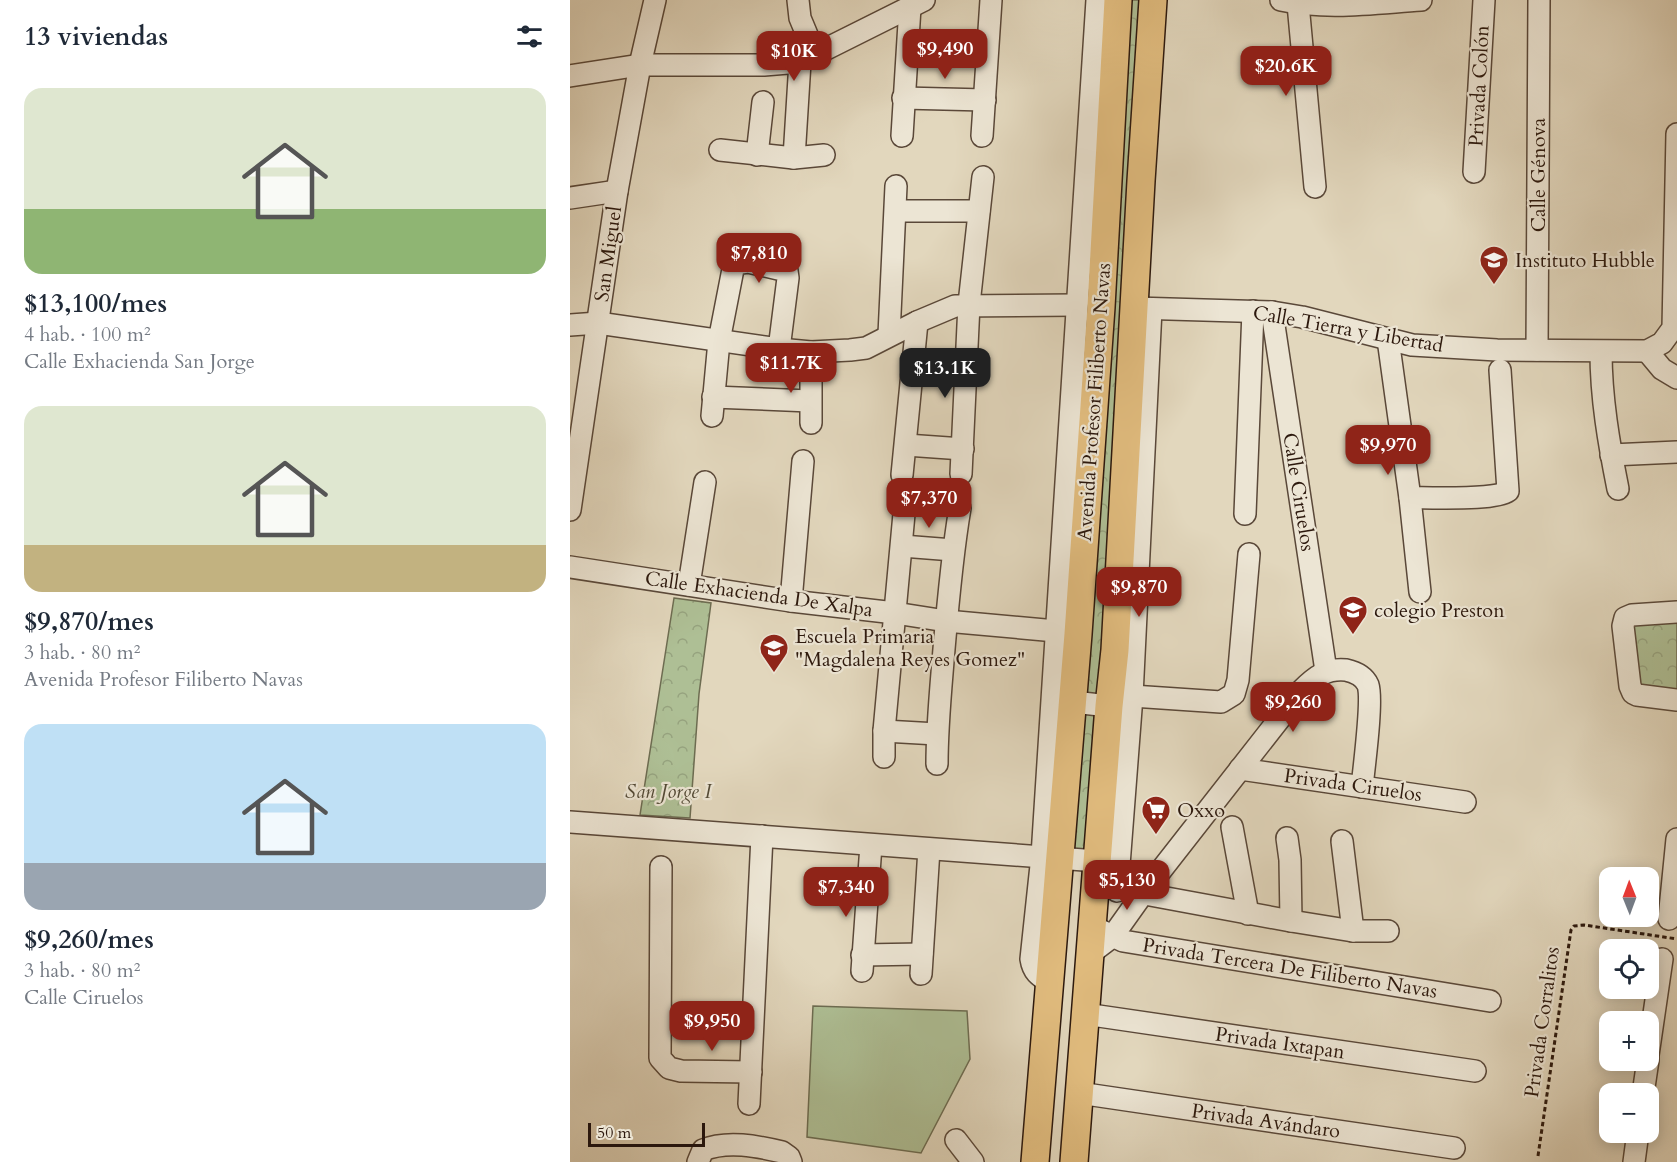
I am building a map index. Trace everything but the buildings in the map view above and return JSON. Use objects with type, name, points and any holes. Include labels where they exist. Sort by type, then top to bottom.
[{"type":"main road","name":"Avenida Profesor Filiberto Navas","points":[[1035,1162],[1050,982],[1052,857],[1073,702],[1101,307],[1118,0]]},
{"type":"main road","name":"Avenida Profesor Filiberto Navas","points":[[1074,1162],[1091,953],[1103,932],[1120,701],[1115,650],[1143,308],[1141,181],[1153,0]]},
{"type":"street","name":"San Miguel","points":[[570,510],[572,475],[598,324],[617,191],[640,65],[655,0]]},
{"type":"street","points":[[794,158],[807,58],[798,0]]},
{"type":"street","points":[[982,136],[991,0]]},
{"type":"street","points":[[1052,857],[1056,631],[1097,0]]},
{"type":"street","points":[[1315,187],[1290,2],[1354,4],[1421,0]]},
{"type":"street","name":"Privada Colón","points":[[1474,172],[1484,0]]},
{"type":"street","name":"Calle Génova","points":[[1537,350],[1539,0]]},
{"type":"street","points":[[570,76],[640,65],[764,65],[807,58],[917,3]]},
{"type":"street","points":[[902,136],[903,98],[917,3]]},
{"type":"street","points":[[903,98],[985,100]]},
{"type":"street","points":[[757,155],[763,102]]},
{"type":"street","points":[[1677,134],[1673,328],[1658,346],[1647,351],[1662,369],[1677,378]]},
{"type":"street","points":[[720,150],[794,158],[824,155]]},
{"type":"street","points":[[961,474],[969,304],[982,177]]},
{"type":"street","points":[[890,335],[896,186]]},
{"type":"street","points":[[570,198],[617,191]]},
{"type":"street","points":[[896,211],[979,211]]},
{"type":"street","points":[[779,349],[787,271],[748,262],[738,262],[733,266],[719,341],[713,406],[810,401]]},
{"type":"street","points":[[570,325],[598,324],[779,349],[860,350],[955,306],[969,304],[1076,305]]},
{"type":"street","name":"Calle Tierra y Libertad","points":[[1143,308],[1262,312],[1302,317],[1412,345],[1601,352],[1647,351]]},
{"type":"street","points":[[1245,514],[1262,312]]},
{"type":"street","name":"Calle Ciruelos","points":[[1262,312],[1326,671]]},
{"type":"street","points":[[902,475],[917,322]]},
{"type":"street","points":[[1388,339],[1410,498],[1420,592]]},
{"type":"street","points":[[811,351],[811,423]]},
{"type":"street","points":[[1601,352],[1611,455],[1618,489]]},
{"type":"street","points":[[1410,498],[1490,497],[1507,492],[1509,486],[1500,370]]},
{"type":"street","points":[[906,445],[963,449]]},
{"type":"street","points":[[1611,455],[1677,452]]},
{"type":"street","points":[[790,602],[803,461]]},
{"type":"street","points":[[689,585],[705,482]]},
{"type":"street","points":[[884,757],[884,731],[905,503]]},
{"type":"street","points":[[937,764],[937,734],[946,621],[960,508]]},
{"type":"street","points":[[902,546],[953,550]]},
{"type":"street","points":[[1073,702],[1221,702],[1234,694],[1238,680],[1249,554]]},
{"type":"street","name":"Calle Exhacienda De Xalpa","points":[[570,567],[790,602],[946,621],[1056,631]]},
{"type":"street","points":[[1677,612],[1632,615],[1625,618],[1623,626],[1632,693],[1677,700]]},
{"type":"street","points":[[1103,932],[1144,892],[1302,690],[1326,671],[1337,669],[1349,671],[1359,675],[1367,684],[1369,701],[1362,787]]},
{"type":"street","points":[[884,731],[937,734]]},
{"type":"street","name":"Privada Ciruelos","points":[[1240,769],[1465,802]]},
{"type":"street","points":[[570,822],[1108,861]]},
{"type":"street","points":[[1232,827],[1248,914]]},
{"type":"street","points":[[749,1104],[762,836]]},
{"type":"street","points":[[1287,838],[1290,860],[1291,921]]},
{"type":"street","points":[[1669,919],[1677,839]]},
{"type":"street","points":[[1342,841],[1353,931]]},
{"type":"street","points":[[871,845],[862,963],[921,964],[928,849]]},
{"type":"street","points":[[660,867],[658,1046],[660,1058],[669,1068],[681,1071],[751,1072]]},
{"type":"street","points":[[1106,890],[1144,892],[1248,914],[1353,931],[1388,931]]},
{"type":"street","name":"Privada Tercera De Filiberto Navas","points":[[1103,932],[1123,941],[1490,1001]]},
{"type":"street","points":[[1654,1011],[1662,959]]},
{"type":"street","name":"Privada Ixtapan","points":[[1085,1014],[1475,1071]]},
{"type":"street","name":"Privada Avándaro","points":[[1079,1093],[1454,1148]]},
{"type":"street","points":[[956,1140],[974,1162]]},
{"type":"street","points":[[1634,1162],[1637,1143]]},
{"type":"street","points":[[698,1162],[703,1150],[714,1145],[727,1144],[782,1152],[789,1156],[791,1162]]},
{"type":"path","name":"Privada Corralitos","points":[[1538,1156],[1571,930],[1574,926],[1584,925],[1677,939]]},
{"type":"green space","points":[[1128,0],[1145,0],[1103,693],[1093,697],[1081,692]]},
{"type":"green space","name":"San Jorge I","points":[[674,598],[711,603],[699,694],[690,818],[640,815]]},
{"type":"green space","points":[[1677,613],[1677,693],[1630,686],[1624,623]]},
{"type":"green space","points":[[1086,713],[1101,714],[1094,852],[1071,852],[1080,717]]},
{"type":"green space","points":[[813,1006],[967,1011],[970,1059],[921,1153],[807,1137]]},
{"type":"place","name":"Instituto Hubble","points":[[1494,286]]},
{"type":"place","name":"colegio Preston","points":[[1353,636]]},
{"type":"place","name":"Escuela Primaria \"Magdalena Reyes Gomez\"","points":[[774,674]]},
{"type":"place","name":"Oxxo","points":[[1156,836]]}]
